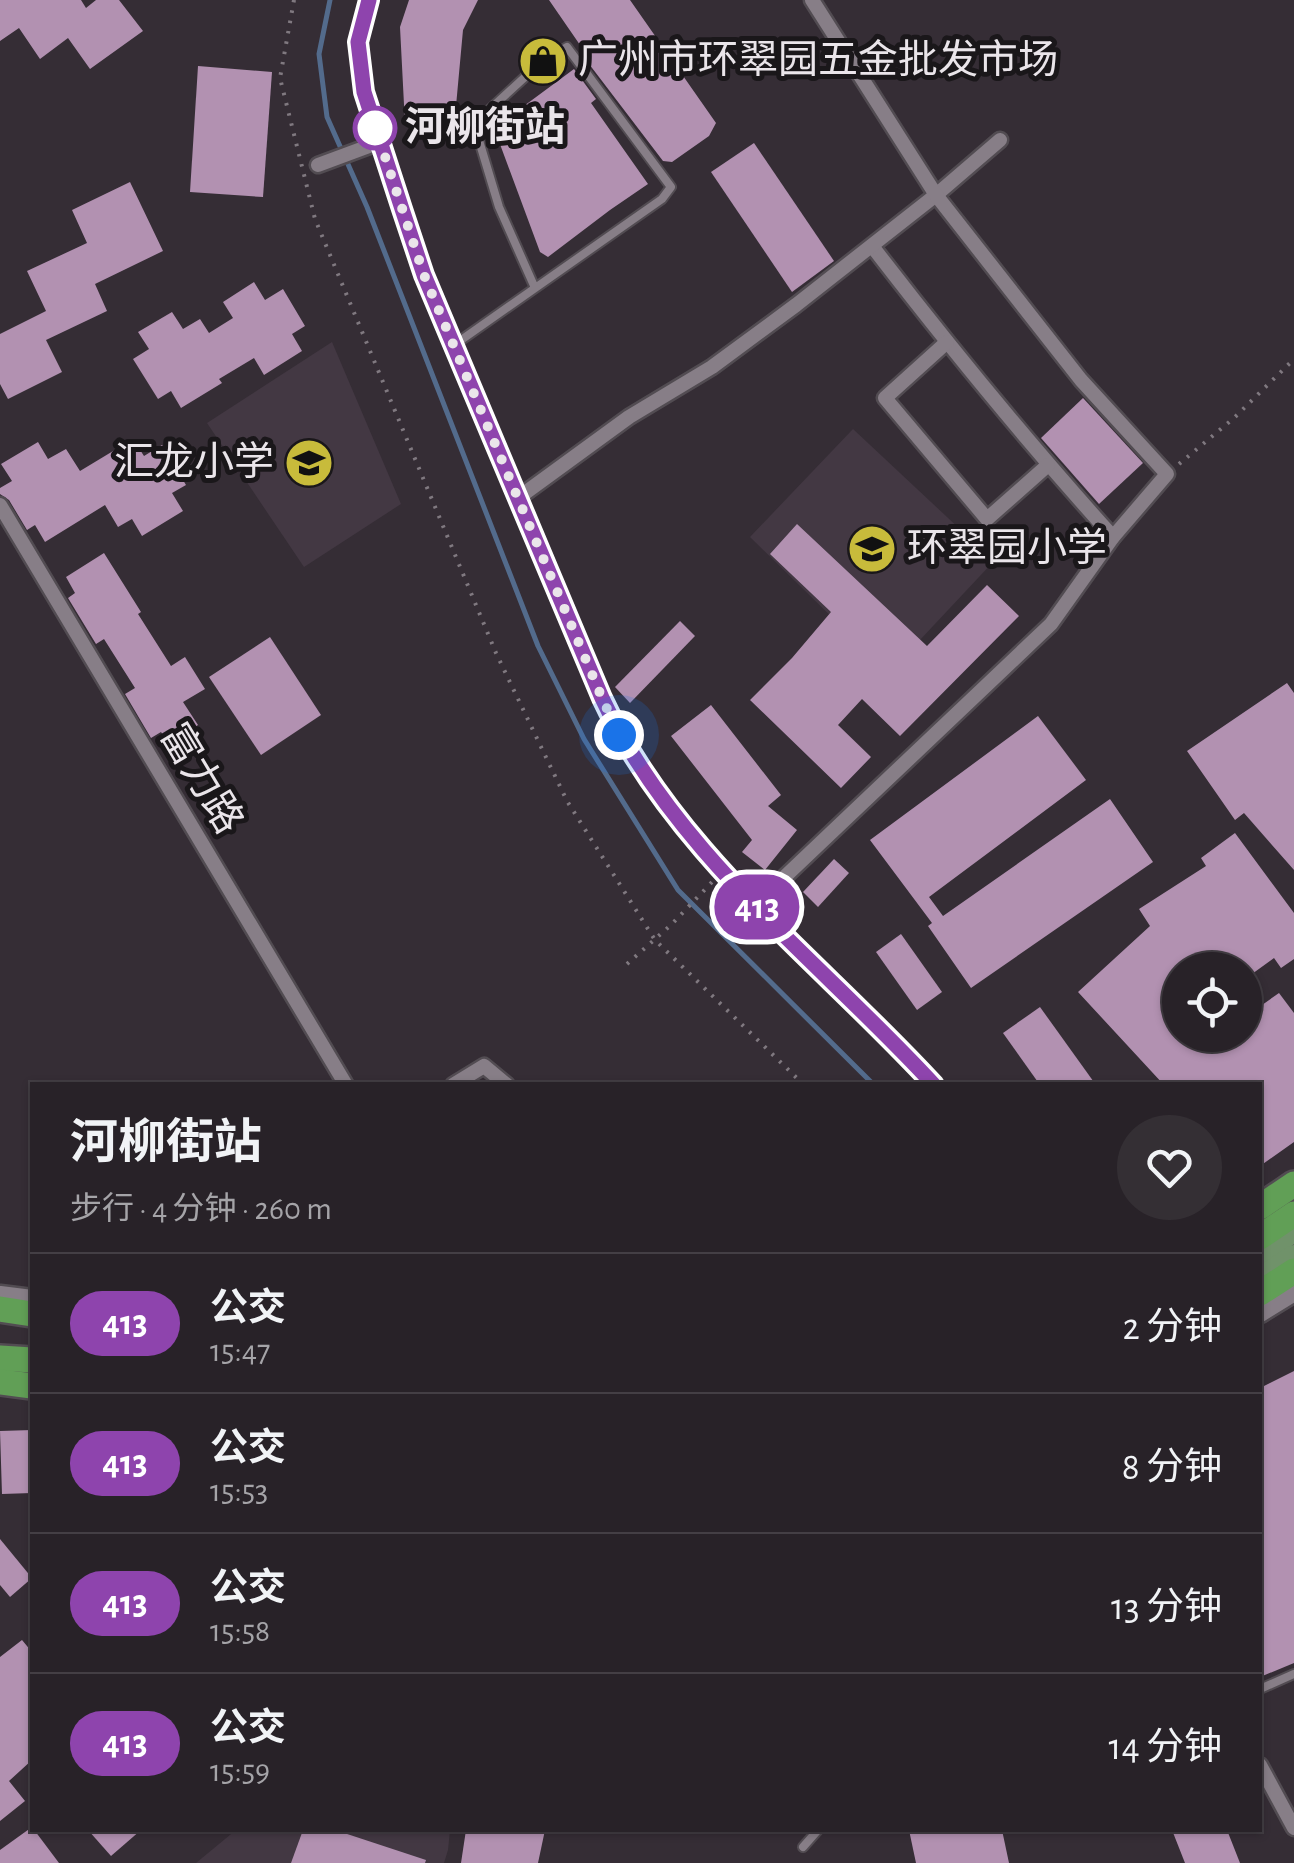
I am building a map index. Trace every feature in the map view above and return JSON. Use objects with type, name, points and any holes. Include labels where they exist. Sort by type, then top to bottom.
[{"type":"highway","points":[[1262,1205],[1294,1184]]},
{"type":"highway","points":[[1262,1232],[1294,1211]]},
{"type":"highway","points":[[1262,1292],[1294,1270]]},
{"type":"highway","points":[[0,1305],[30,1313]]},
{"type":"highway","points":[[0,1358],[30,1360]]},
{"type":"highway","points":[[0,1382],[30,1386]]},
{"type":"main road","points":[[1262,1253],[1294,1231]]},
{"type":"main road","points":[[1262,1277],[1294,1256]]},
{"type":"main road","points":[[1262,1311],[1294,1291]]},
{"type":"main road","points":[[0,1305],[30,1300]]},
{"type":"main road","points":[[0,1320],[30,1326]]},
{"type":"main road","points":[[0,1348],[30,1352]]},
{"type":"main road","points":[[0,1394],[30,1397]]},
{"type":"street","points":[[369,0],[358,42],[364,92],[424,275],[619,735],[665,801],[723,871],[931,1082]]},
{"type":"street","points":[[755,905],[1051,624],[1113,537],[1167,474],[1080,380],[936,195],[812,0]]},
{"type":"street","points":[[518,498],[629,417],[712,367],[872,246],[1000,140]]},
{"type":"street","points":[[318,165],[380,142]]},
{"type":"street","points":[[872,246],[946,342],[1113,537]]},
{"type":"street","points":[[946,342],[885,398],[987,519],[1048,465]]},
{"type":"street","name":"富力路","points":[[0,506],[344,1082]]},
{"type":"street","points":[[458,1082],[484,1066],[503,1082]]},
{"type":"street","points":[[0,1369],[30,1372]]},
{"type":"street","points":[[1262,1769],[1294,1828]]},
{"type":"lane","points":[[454,345],[662,199],[672,187],[568,47],[538,65],[474,124],[500,207],[535,288]]},
{"type":"lane","points":[[1262,1688],[1294,1674]]},
{"type":"lane","points":[[804,1847],[816,1832]]},
{"type":"path","points":[[294,0],[280,78],[314,220],[496,653],[567,801],[655,940],[801,1082]]},
{"type":"path","points":[[1167,474],[1234,418],[1294,358]]},
{"type":"path","points":[[627,964],[723,871]]},
{"type":"shaded area","name":"汇龙小学","points":[[332,342],[401,504],[304,567],[207,423]]},
{"type":"shaded area","name":"环翠园小学","points":[[853,429],[994,561],[889,673],[750,537]]},
{"type":"shaded area","points":[[234,1832],[450,1832],[444,1863],[196,1863]]},
{"type":"building","points":[[0,0],[81,0],[86,8],[96,0],[119,0],[143,31],[90,69],[68,38],[40,59],[19,28],[0,41]]},
{"type":"building","points":[[409,0],[478,0],[463,30],[456,106],[405,124],[400,27]]},
{"type":"building","points":[[549,0],[630,0],[716,123],[709,136],[672,162],[663,161],[586,60],[589,58]]},
{"type":"building","points":[[198,66],[272,72],[263,197],[190,192]]},
{"type":"building","points":[[574,69],[596,99],[591,103],[648,184],[548,257],[540,252],[494,128]]},
{"type":"building","points":[[754,143],[834,261],[792,292],[711,172]]},
{"type":"building","points":[[130,182],[163,251],[95,284],[107,311],[46,340],[62,372],[8,399],[0,384],[0,334],[46,311],[27,271],[87,243],[72,210]]},
{"type":"building","points":[[254,282],[265,300],[283,289],[305,326],[292,334],[302,351],[264,375],[254,358],[181,408],[171,391],[158,399],[133,359],[149,349],[138,332],[172,312],[183,329],[200,319],[209,333],[233,318],[223,302]]},
{"type":"building","points":[[1083,398],[1143,463],[1099,504],[1041,438]]},
{"type":"building","points":[[133,439],[144,456],[162,445],[186,485],[172,493],[183,511],[142,536],[132,519],[118,527],[105,505],[45,542],[35,525],[27,530],[9,500],[0,494],[0,488],[12,481],[1,464],[38,442],[48,459],[66,449],[80,471]]},
{"type":"building","points":[[797,524],[927,646],[987,585],[1019,616],[900,736],[862,699],[838,725],[871,757],[841,788],[750,700],[831,612],[770,554]]},
{"type":"building","points":[[104,553],[171,666],[185,657],[205,689],[183,702],[198,725],[169,744],[161,732],[151,738],[125,694],[135,688],[104,639],[96,644],[68,598],[75,593],[66,577]]},
{"type":"building","points":[[680,621],[695,636],[630,703],[615,687]]},
{"type":"building","points":[[270,637],[321,715],[261,755],[209,677]]},
{"type":"building","points":[[1287,683],[1294,693],[1294,870],[1244,813],[1235,820],[1187,751]]},
{"type":"building","points":[[711,705],[781,795],[768,806],[797,830],[765,870],[742,852],[752,840],[671,736]]},
{"type":"building","points":[[1038,716],[1086,780],[929,897],[943,916],[1110,799],[1153,862],[971,988],[928,926],[932,923],[870,840]]},
{"type":"building","points":[[1235,833],[1294,913],[1294,959],[1281,968],[1274,958],[1262,967],[1262,952],[1162,952],[1162,1052],[1262,1052],[1262,1005],[1279,993],[1294,1013],[1294,1142],[1262,1165],[1262,1082],[1161,1082],[1078,992],[1150,926],[1139,909],[1206,866],[1201,858]]},
{"type":"building","points":[[834,859],[849,873],[818,907],[803,892]]},
{"type":"building","points":[[901,934],[942,992],[917,1010],[876,952]]},
{"type":"building","points":[[1040,1007],[1094,1082],[1038,1082],[1003,1033]]},
{"type":"building","points":[[1294,1371],[1294,1663],[1262,1676],[1262,1387]]},
{"type":"building","points":[[30,1430],[30,1493],[2,1494],[0,1431]]},
{"type":"building","points":[[0,1539],[30,1580],[10,1597],[0,1585]]},
{"type":"building","points":[[22,1640],[30,1650],[30,1762],[9,1781],[25,1801],[0,1821],[0,1657]]},
{"type":"building","points":[[30,1828],[59,1863],[0,1863],[0,1850]]},
{"type":"building","points":[[90,1832],[139,1832],[111,1856]]},
{"type":"building","points":[[302,1832],[341,1832],[426,1860],[425,1863],[291,1863]]},
{"type":"building","points":[[466,1832],[545,1832],[538,1863],[461,1863]]},
{"type":"building","points":[[909,1832],[1002,1832],[1009,1863],[916,1863]]},
{"type":"building","points":[[1173,1832],[1228,1832],[1240,1863],[1185,1863]]},
{"type":"waterway","points":[[330,0],[319,54],[327,117],[367,207],[538,646],[584,739],[678,890],[871,1082]]},
{"type":"bus line","name":"413","points":[[369,0],[358,42],[364,92],[424,275],[619,735],[665,801],[723,871],[931,1082]]},
{"type":"place","name":"广州市环翠园五金批发市场","points":[[543,61]]},
{"type":"place","name":"河柳街站","points":[[375,128]]},
{"type":"place","name":"汇龙小学","points":[[309,463]]},
{"type":"place","name":"环翠园小学","points":[[872,549]]},
{"type":"route","points":[[375,128],[372,117],[424,275],[619,735]]}]
